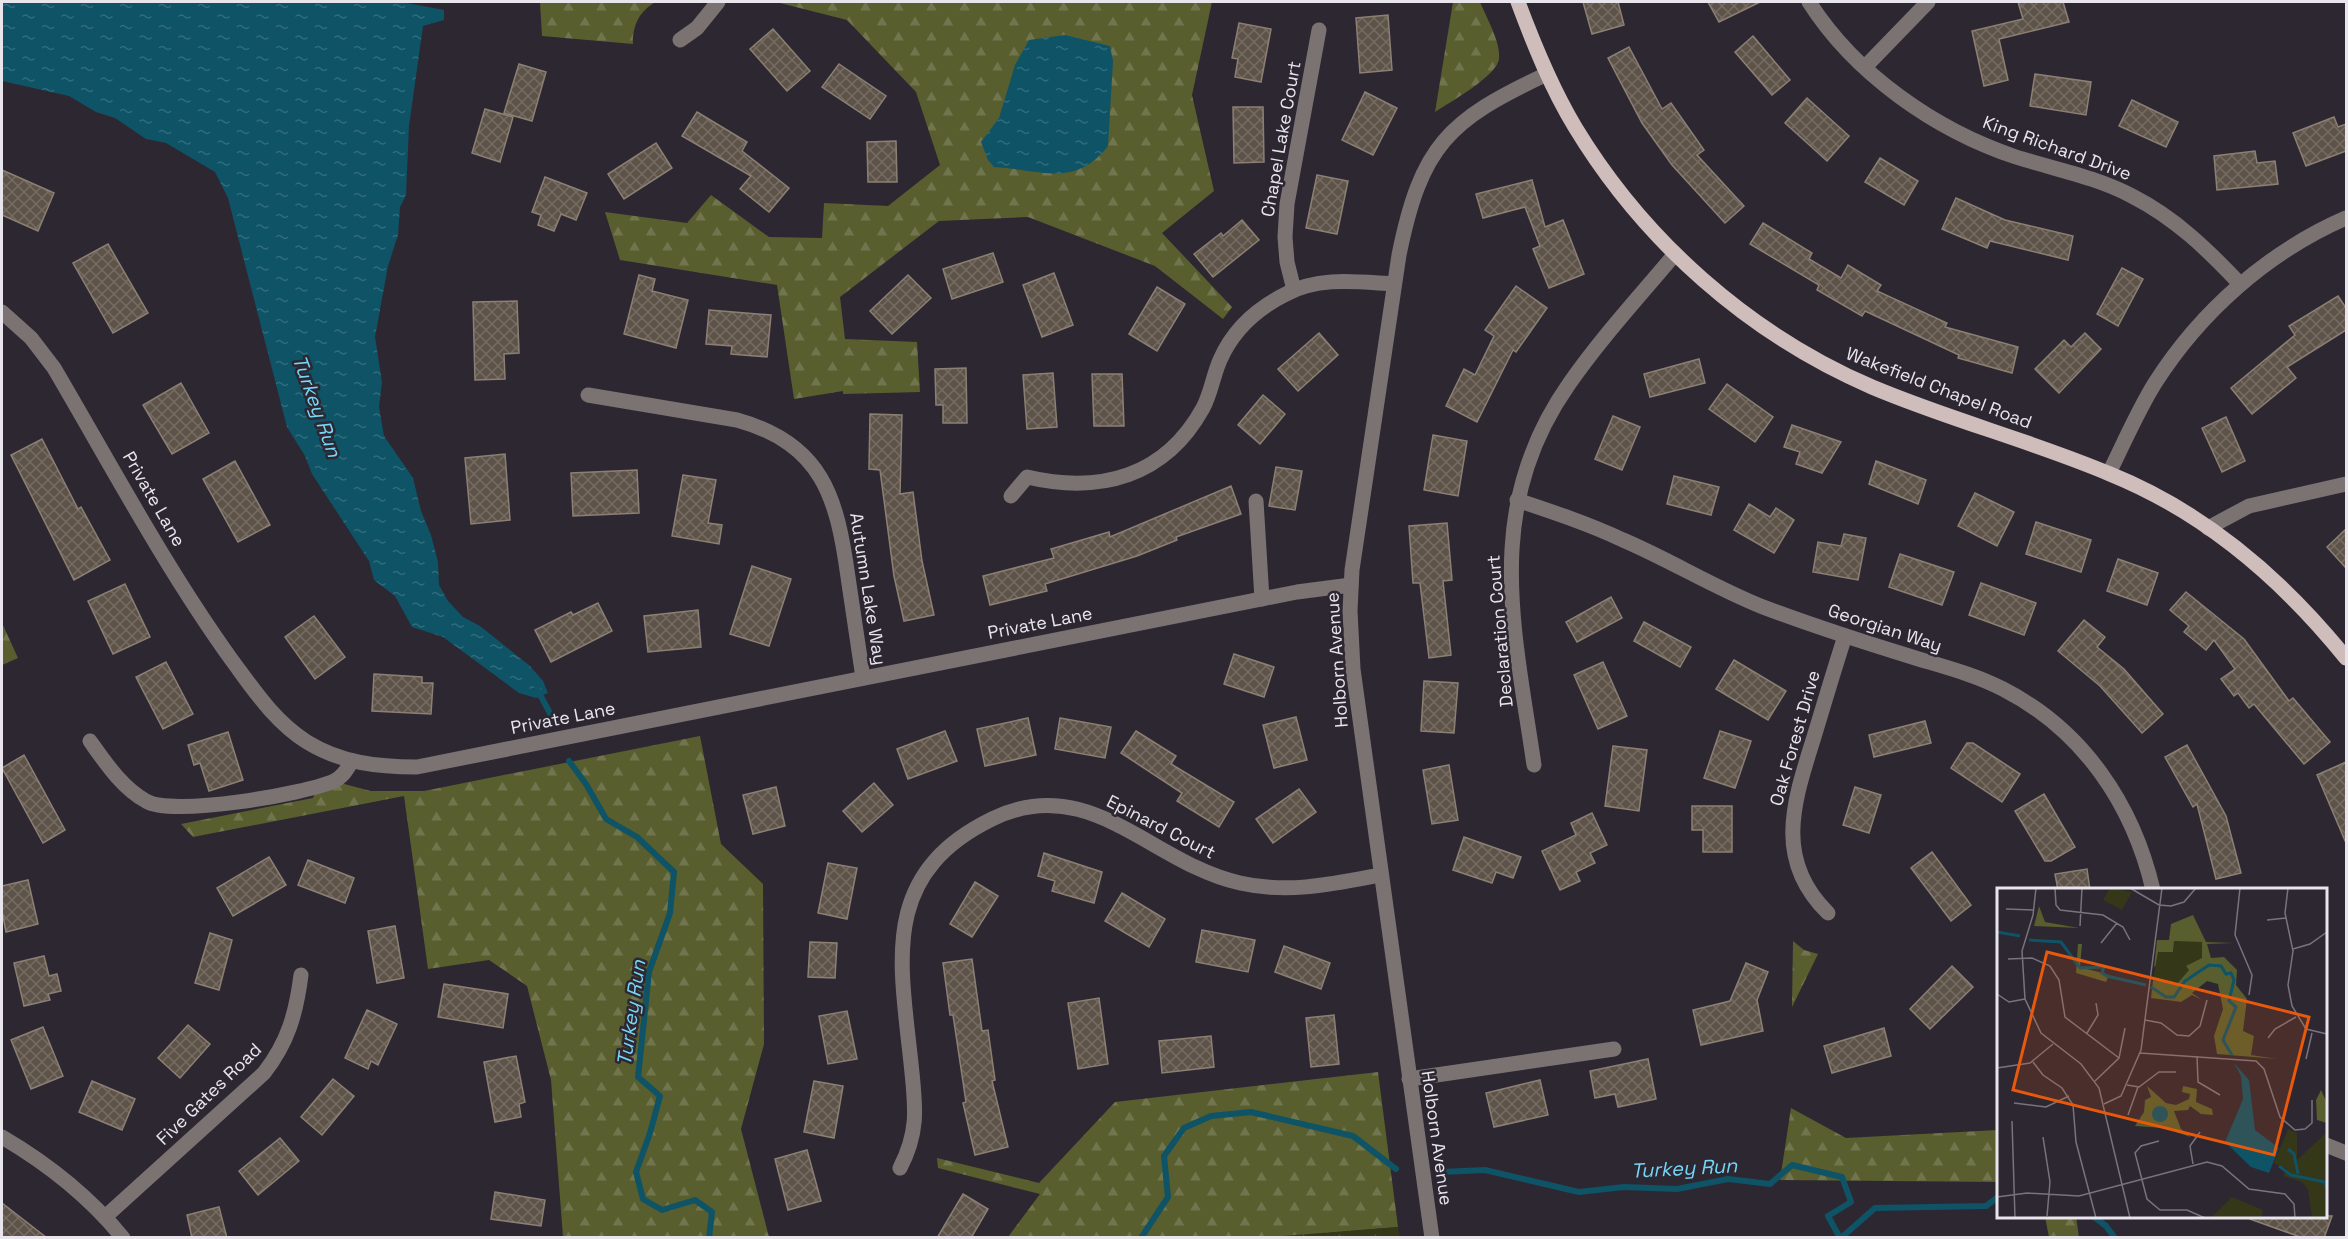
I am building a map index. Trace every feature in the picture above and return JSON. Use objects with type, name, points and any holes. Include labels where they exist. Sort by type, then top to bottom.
[{"type":"main road","name":"Wakefield Chapel Road","points":[[1518,2],[1547,74],[1574,125],[1602,168],[1625,199],[1675,254],[1736,307],[1779,337],[1873,387],[2109,473],[2179,509],[2270,575],[2307,611],[2346,658]]},
{"type":"street","points":[[680,40],[697,28],[718,2]]},
{"type":"street","name":"King Richard Drive","points":[[1809,2],[1838,39],[1894,93],[1928,115],[1976,141],[2130,195],[2162,213],[2202,244],[2240,284]]},
{"type":"street","points":[[1865,67],[1928,2]]},
{"type":"street","name":"Chapel Lake Court","points":[[1294,290],[1284,237],[1287,204],[1319,30]]},
{"type":"street","name":"Holborn Avenue","points":[[1432,1238],[1353,669],[1351,585],[1394,284],[1408,210],[1419,180],[1434,153],[1452,131],[1473,113],[1496,98],[1547,74]]},
{"type":"street","points":[[2109,473],[2155,384],[2208,315],[2240,284],[2304,239],[2346,218]]},
{"type":"street","name":"Declaration Court","points":[[1534,765],[1516,642],[1510,570],[1512,531],[1517,500],[1532,452],[1569,384],[1675,254]]},
{"type":"street","points":[[1011,496],[1027,477],[1052,482],[1083,484],[1109,481],[1134,473],[1155,462],[1174,447],[1191,427],[1204,405],[1220,359],[1232,339],[1246,322],[1265,306],[1294,290],[1315,284],[1340,281],[1394,284]]},
{"type":"street","name":"Private Lane","points":[[2,312],[30,338],[54,368],[187,594],[268,709],[308,742],[352,761],[388,767],[417,766],[1262,599],[1351,585]]},
{"type":"street","name":"Autumn Lake Way","points":[[588,395],[737,420],[760,426],[783,439],[803,456],[819,475],[832,499],[840,524],[863,678]]},
{"type":"street","points":[[2208,528],[2249,506],[2346,484]]},
{"type":"street","name":"Georgian Way","points":[[1517,500],[1625,540],[1760,606],[1845,636],[1979,678],[2035,708],[2064,731],[2090,757],[2111,786],[2132,824],[2146,859],[2153,888]]},
{"type":"street","points":[[1256,501],[1262,599]]},
{"type":"street","name":"Oak Forest Drive","points":[[1828,913],[1807,888],[1797,867],[1792,844],[1792,819],[1800,783],[1845,636]]},
{"type":"street","points":[[90,741],[109,768],[133,792],[146,802],[175,809],[209,806],[318,786],[335,781],[345,774],[352,761]]},
{"type":"street","name":"Epinard Court","points":[[900,1168],[911,1148],[916,1111],[900,960],[902,934],[908,908],[919,884],[934,862],[952,844],[975,827],[998,816],[1026,808],[1053,806],[1079,809],[1120,823],[1183,863],[1209,875],[1241,884],[1276,888],[1309,888],[1380,875]]},
{"type":"street","name":"Five Gates Road","points":[[105,1216],[264,1073],[280,1053],[290,1033],[297,1007],[301,975]]},
{"type":"street","points":[[1409,1078],[1614,1049]]},
{"type":"street","points":[[2,1137],[38,1158],[74,1186],[105,1216],[123,1238]]},
{"type":"street","points":[[2327,1147],[2346,1153]]},
{"type":"green space","points":[[540,2],[656,2],[650,5],[638,19],[633,44],[542,36]]},
{"type":"green space","points":[[776,2],[1212,2],[1192,95],[1214,191],[1162,233],[1232,307],[1223,319],[1155,266],[1028,217],[939,221],[840,297],[845,339],[917,342],[920,392],[843,394],[843,391],[794,399],[777,285],[620,260],[605,212],[687,223],[711,195],[769,237],[822,238],[824,203],[888,206],[940,165],[916,92],[847,20]]},
{"type":"green space","points":[[1453,2],[1480,2],[1495,37],[1499,59],[1496,66],[1482,81],[1435,112]]},
{"type":"green space","points":[[2,623],[18,658],[2,665]]},
{"type":"green space","points":[[700,736],[721,844],[763,884],[764,1044],[741,1129],[769,1237],[563,1237],[551,1080],[527,986],[489,960],[428,969],[404,796],[193,837],[181,824],[313,798],[321,778],[371,791],[424,791]]},
{"type":"green space","points":[[1793,941],[1804,950],[1818,954],[1792,1007]]},
{"type":"green space","points":[[1378,1072],[1398,1227],[1270,1238],[1008,1237],[1040,1194],[938,1168],[937,1158],[1039,1183],[1115,1102]]},
{"type":"green space","points":[[1791,1108],[1846,1138],[1997,1130],[1997,1182],[1780,1180]]},
{"type":"green space","points":[[2045,1218],[2076,1218],[2079,1237],[2049,1237]]},
{"type":"green space","points":[[1398,1227],[1400,1237],[1270,1237]]},
{"type":"water","points":[[2,2],[402,2],[444,10],[444,20],[423,26],[409,126],[406,195],[400,207],[398,235],[388,266],[375,337],[382,382],[379,407],[384,436],[413,478],[438,562],[439,585],[448,601],[463,617],[480,626],[530,666],[543,681],[548,693],[536,698],[519,693],[443,637],[412,627],[395,596],[374,580],[369,561],[312,474],[305,456],[287,427],[228,198],[215,172],[166,143],[146,139],[115,118],[96,112],[69,96],[2,81]]},
{"type":"water","points":[[1065,35],[1110,46],[1113,61],[1108,146],[1082,168],[1069,172],[1041,173],[994,167],[988,160],[981,142],[999,118],[1015,65],[1029,40]]},
{"type":"building","points":[[1583,2],[1618,2],[1624,25],[1592,34]]},
{"type":"building","points":[[1708,2],[1760,2],[1719,22]]},
{"type":"building","points":[[2018,2],[2063,2],[2069,22],[1999,39],[2008,80],[1984,86],[1972,31],[2023,19]]},
{"type":"building","points":[[1388,15],[1392,70],[1360,73],[1356,18]]},
{"type":"building","points":[[1239,23],[1271,29],[1261,82],[1235,77],[1238,59],[1232,58]]},
{"type":"building","points":[[773,29],[810,71],[787,91],[750,49]]},
{"type":"building","points":[[1753,36],[1790,80],[1772,95],[1735,52]]},
{"type":"building","points":[[1629,47],[1662,109],[1671,103],[1704,150],[1697,155],[1744,206],[1725,223],[1672,165],[1642,123],[1608,58]]},
{"type":"building","points":[[519,64],[546,72],[532,121],[504,113]]},
{"type":"building","points":[[839,64],[886,96],[870,119],[822,87]]},
{"type":"building","points":[[2035,74],[2091,82],[2086,115],[2030,106]]},
{"type":"building","points":[[1365,92],[1397,108],[1373,155],[1342,140]]},
{"type":"building","points":[[1807,98],[1849,136],[1827,161],[1785,123]]},
{"type":"building","points":[[2132,100],[2178,122],[2166,147],[2119,126]]},
{"type":"building","points":[[1233,107],[1263,107],[1264,162],[1234,163]]},
{"type":"building","points":[[485,109],[513,117],[500,162],[472,153]]},
{"type":"building","points":[[697,112],[747,142],[742,151],[789,188],[769,212],[740,189],[751,176],[682,136]]},
{"type":"building","points":[[2334,117],[2338,127],[2346,124],[2346,151],[2306,166],[2293,133]]},
{"type":"building","points":[[896,141],[897,182],[868,182],[867,142]]},
{"type":"building","points":[[656,143],[672,168],[624,199],[608,174]]},
{"type":"building","points":[[2255,151],[2257,163],[2275,161],[2278,184],[2217,190],[2214,156]]},
{"type":"building","points":[[1880,158],[1918,181],[1904,205],[1865,182]]},
{"type":"building","points":[[2,170],[54,193],[38,231],[2,215]]},
{"type":"building","points":[[1317,175],[1348,181],[1337,234],[1306,228]]},
{"type":"building","points":[[545,177],[587,193],[576,220],[561,214],[554,231],[538,225],[541,215],[532,212]]},
{"type":"building","points":[[1532,180],[1545,227],[1563,220],[1584,274],[1549,288],[1533,249],[1540,246],[1525,207],[1483,218],[1476,194]]},
{"type":"building","points":[[1956,198],[2005,220],[2073,236],[2068,260],[1990,241],[1987,248],[1942,229]]},
{"type":"building","points":[[1242,220],[1259,240],[1213,277],[1194,254],[1221,233],[1223,236]]},
{"type":"building","points":[[1763,223],[1812,253],[1809,259],[1841,278],[1848,265],[1881,285],[1877,291],[1947,323],[1945,327],[2018,347],[2012,373],[1958,358],[1959,355],[1865,311],[1862,316],[1817,290],[1819,285],[1750,244]]},
{"type":"building","points":[[108,244],[148,313],[113,333],[73,263]]},
{"type":"building","points":[[993,253],[1003,282],[952,299],[943,269]]},
{"type":"building","points":[[2122,268],[2143,279],[2118,326],[2097,314]]},
{"type":"building","points":[[1054,273],[1073,325],[1042,337],[1023,285]]},
{"type":"building","points":[[639,275],[655,279],[652,291],[688,300],[676,348],[624,334]]},
{"type":"building","points":[[908,275],[931,298],[892,334],[870,311]]},
{"type":"building","points":[[1516,286],[1547,308],[1516,352],[1513,350],[1477,422],[1446,406],[1464,369],[1475,375],[1494,336],[1485,330]]},
{"type":"building","points":[[1157,287],[1185,304],[1157,351],[1129,334]]},
{"type":"building","points":[[2338,296],[2346,308],[2346,330],[2287,367],[2296,378],[2252,414],[2231,388],[2295,335],[2289,326]]},
{"type":"building","points":[[517,301],[519,353],[504,354],[505,379],[475,380],[473,302]]},
{"type":"building","points":[[709,310],[771,315],[767,357],[731,354],[732,346],[706,344]]},
{"type":"building","points":[[1319,333],[1338,355],[1298,391],[1278,369]]},
{"type":"building","points":[[2085,333],[2101,349],[2059,393],[2035,369],[2064,340],[2071,347]]},
{"type":"building","points":[[1699,359],[1705,383],[1650,397],[1644,374]]},
{"type":"building","points":[[966,368],[967,423],[943,423],[943,405],[936,405],[935,369]]},
{"type":"building","points":[[1053,373],[1057,427],[1027,429],[1023,375]]},
{"type":"building","points":[[1092,374],[1122,374],[1124,426],[1094,426]]},
{"type":"building","points":[[181,383],[209,433],[172,454],[143,405]]},
{"type":"building","points":[[1727,384],[1773,417],[1755,442],[1709,409]]},
{"type":"building","points":[[1263,395],[1285,414],[1260,444],[1238,425]]},
{"type":"building","points":[[870,414],[902,415],[900,494],[913,492],[922,561],[934,615],[904,621],[894,576],[880,470],[869,469]]},
{"type":"building","points":[[1613,416],[1640,427],[1622,470],[1595,459]]},
{"type":"building","points":[[2226,417],[2245,461],[2222,472],[2202,428]]},
{"type":"building","points":[[1792,425],[1841,442],[1822,473],[1796,464],[1800,452],[1784,447]]},
{"type":"building","points":[[1433,435],[1467,441],[1458,496],[1424,490]]},
{"type":"building","points":[[42,439],[78,509],[81,507],[110,560],[74,580],[11,455]]},
{"type":"building","points":[[505,454],[510,520],[471,524],[465,458]]},
{"type":"building","points":[[235,461],[270,525],[238,542],[203,479]]},
{"type":"building","points":[[1876,461],[1926,480],[1918,504],[1869,484]]},
{"type":"building","points":[[1276,467],[1302,471],[1295,510],[1269,506]]},
{"type":"building","points":[[637,470],[639,513],[573,516],[571,473]]},
{"type":"building","points":[[683,475],[716,480],[708,523],[722,525],[719,544],[672,536]]},
{"type":"building","points":[[1674,476],[1719,487],[1711,515],[1667,504]]},
{"type":"building","points":[[1231,486],[1241,514],[1176,537],[1177,540],[1137,556],[1045,584],[1047,591],[990,605],[983,576],[1054,558],[1051,549],[1109,532],[1110,537]]},
{"type":"building","points":[[1975,493],[2014,512],[1997,546],[1958,526]]},
{"type":"building","points":[[1749,504],[1770,517],[1776,508],[1794,520],[1774,553],[1734,530]]},
{"type":"building","points":[[2036,522],[2091,540],[2081,572],[2026,554]]},
{"type":"building","points":[[1447,523],[1452,580],[1443,581],[1451,655],[1429,658],[1420,583],[1413,583],[1409,526]]},
{"type":"building","points":[[2346,529],[2346,568],[2327,547]]},
{"type":"building","points":[[1844,534],[1866,538],[1858,580],[1813,572],[1818,542],[1841,546]]},
{"type":"building","points":[[1900,554],[1954,572],[1942,605],[1889,587]]},
{"type":"building","points":[[2118,559],[2158,573],[2147,605],[2107,591]]},
{"type":"building","points":[[752,566],[791,579],[769,646],[730,634]]},
{"type":"building","points":[[1981,583],[2036,603],[2024,635],[1969,615]]},
{"type":"building","points":[[125,584],[150,637],[113,654],[88,601]]},
{"type":"building","points":[[2186,592],[2244,639],[2289,701],[2293,698],[2330,742],[2304,764],[2254,704],[2249,708],[2238,693],[2234,696],[2221,679],[2235,669],[2214,640],[2206,650],[2184,632],[2189,626],[2170,610]]},
{"type":"building","points":[[1611,597],[1622,618],[1577,642],[1566,622]]},
{"type":"building","points":[[598,603],[612,631],[551,662],[535,630],[571,612],[573,615]]},
{"type":"building","points":[[698,610],[701,647],[648,652],[644,616]]},
{"type":"building","points":[[314,616],[345,657],[315,679],[285,637]]},
{"type":"building","points":[[2084,620],[2105,637],[2097,647],[2124,669],[2163,714],[2142,733],[2100,686],[2058,651]]},
{"type":"building","points":[[1644,622],[1691,647],[1680,667],[1634,641]]},
{"type":"building","points":[[1234,654],[1274,667],[1264,697],[1224,684]]},
{"type":"building","points":[[1734,660],[1786,691],[1768,720],[1716,689]]},
{"type":"building","points":[[166,662],[193,714],[163,729],[136,677]]},
{"type":"building","points":[[1603,662],[1627,716],[1598,729],[1574,675]]},
{"type":"building","points":[[374,674],[422,677],[422,683],[433,683],[431,714],[372,711]]},
{"type":"building","points":[[1424,681],[1458,683],[1454,733],[1421,731]]},
{"type":"building","points":[[1296,717],[1307,760],[1274,768],[1263,725]]},
{"type":"building","points":[[1028,718],[1036,755],[985,766],[977,729]]},
{"type":"building","points":[[1060,718],[1111,727],[1105,758],[1055,749]]},
{"type":"building","points":[[1925,721],[1931,743],[1874,757],[1869,735]]},
{"type":"building","points":[[945,731],[957,761],[908,779],[897,749]]},
{"type":"building","points":[[1136,731],[1176,756],[1171,764],[1234,802],[1219,827],[1177,801],[1182,793],[1121,753]]},
{"type":"building","points":[[1720,731],[1751,741],[1735,788],[1704,778]]},
{"type":"building","points":[[228,732],[243,780],[209,791],[200,763],[194,765],[188,745]]},
{"type":"building","points":[[1967,743],[1973,743],[2020,774],[2002,802],[1951,768]]},
{"type":"building","points":[[2187,745],[2226,816],[2241,873],[2216,879],[2197,804],[2193,807],[2165,757]]},
{"type":"building","points":[[1613,746],[1647,750],[1639,811],[1605,806]]},
{"type":"building","points":[[24,755],[65,830],[43,843],[2,768]]},
{"type":"building","points":[[2346,762],[2346,843],[2317,775]]},
{"type":"building","points":[[1449,765],[1458,820],[1432,824],[1423,770]]},
{"type":"building","points":[[874,783],[893,805],[862,832],[843,811]]},
{"type":"building","points":[[776,787],[785,826],[753,834],[743,795]]},
{"type":"building","points":[[1855,787],[1881,795],[1869,833],[1843,825]]},
{"type":"building","points":[[1299,789],[1316,812],[1273,843],[1256,819]]},
{"type":"building","points":[[2044,794],[2075,847],[2051,861],[2045,861],[2015,811]]},
{"type":"building","points":[[1692,806],[1732,806],[1732,852],[1703,852],[1703,830],[1692,830]]},
{"type":"building","points":[[1592,813],[1607,845],[1590,853],[1595,863],[1576,872],[1580,881],[1560,890],[1542,851],[1576,835],[1571,823]]},
{"type":"building","points":[[1464,837],[1521,857],[1513,878],[1496,872],[1492,883],[1453,870]]},
{"type":"building","points":[[1932,852],[1971,905],[1951,921],[1911,868]]},
{"type":"building","points":[[1044,853],[1102,872],[1094,903],[1052,891],[1055,881],[1038,876]]},
{"type":"building","points":[[269,857],[286,885],[233,916],[217,888]]},
{"type":"building","points":[[308,860],[354,878],[345,903],[298,885]]},
{"type":"building","points":[[828,863],[857,868],[847,919],[818,913]]},
{"type":"building","points":[[2087,869],[2090,888],[2058,888],[2055,874]]},
{"type":"building","points":[[28,880],[38,924],[6,932],[2,911],[2,886]]},
{"type":"building","points":[[975,882],[998,896],[972,937],[950,924]]},
{"type":"building","points":[[1122,893],[1165,919],[1149,947],[1105,921]]},
{"type":"building","points":[[395,926],[404,978],[377,983],[368,931]]},
{"type":"building","points":[[1202,930],[1255,940],[1248,972],[1196,962]]},
{"type":"building","points":[[210,933],[232,940],[219,990],[195,983]]},
{"type":"building","points":[[810,942],[837,943],[835,978],[808,977]]},
{"type":"building","points":[[1284,946],[1330,963],[1321,989],[1275,972]]},
{"type":"building","points":[[44,956],[49,976],[57,974],[61,991],[48,994],[50,1000],[24,1006],[14,963]]},
{"type":"building","points":[[972,959],[982,1031],[988,1030],[995,1080],[992,1081],[1008,1147],[975,1155],[963,1103],[966,1102],[943,963]]},
{"type":"building","points":[[1746,963],[1768,972],[1757,1000],[1763,1031],[1701,1045],[1693,1010],[1730,1001]]},
{"type":"building","points":[[1952,966],[1973,987],[1930,1029],[1910,1009]]},
{"type":"building","points":[[444,984],[508,994],[503,1028],[438,1017]]},
{"type":"building","points":[[1099,998],[1108,1064],[1078,1069],[1068,1003]]},
{"type":"building","points":[[367,1010],[397,1024],[378,1065],[371,1061],[368,1069],[345,1058]]},
{"type":"building","points":[[847,1011],[857,1059],[828,1064],[819,1016]]},
{"type":"building","points":[[1334,1015],[1339,1064],[1311,1067],[1306,1018]]},
{"type":"building","points":[[188,1025],[210,1044],[180,1078],[158,1058]]},
{"type":"building","points":[[43,1027],[63,1076],[31,1089],[11,1040]]},
{"type":"building","points":[[1884,1028],[1891,1056],[1832,1073],[1824,1046]]},
{"type":"building","points":[[1211,1036],[1214,1067],[1162,1073],[1159,1041]]},
{"type":"building","points":[[516,1056],[525,1102],[519,1104],[521,1117],[495,1122],[484,1062]]},
{"type":"building","points":[[1648,1059],[1656,1099],[1618,1107],[1615,1094],[1595,1098],[1590,1071]]},
{"type":"building","points":[[333,1079],[354,1096],[322,1135],[301,1117]]},
{"type":"building","points":[[1540,1080],[1548,1115],[1494,1127],[1486,1093]]},
{"type":"building","points":[[92,1081],[135,1099],[122,1130],[79,1112]]},
{"type":"building","points":[[814,1081],[843,1086],[834,1138],[804,1132]]},
{"type":"building","points":[[280,1138],[299,1161],[258,1195],[239,1171]]},
{"type":"building","points":[[807,1150],[821,1201],[788,1210],[775,1159]]},
{"type":"building","points":[[495,1192],[545,1200],[541,1226],[491,1219]]},
{"type":"building","points":[[963,1194],[988,1209],[971,1238],[937,1238]]},
{"type":"building","points":[[2,1203],[47,1238],[2,1238]]},
{"type":"building","points":[[219,1207],[227,1238],[192,1238],[187,1215]]},
{"type":"building","points":[[2327,1216],[2332,1216],[2324,1238],[2303,1238],[2250,1219],[2327,1218]]},
{"type":"waterway","name":"Turkey Run","points":[[537,689],[552,717]]},
{"type":"waterway","name":"Turkey Run","points":[[569,761],[586,784],[606,819],[637,837],[674,872],[670,913],[649,972],[638,1077],[660,1096],[636,1172],[643,1199],[662,1210],[695,1200],[712,1212],[709,1238]]},
{"type":"waterway","name":"Turkey Run","points":[[1141,1238],[1168,1197],[1164,1156],[1184,1128],[1211,1116],[1251,1112],[1353,1136],[1396,1169]]},
{"type":"waterway","name":"Turkey Run","points":[[1442,1172],[1485,1170],[1579,1192],[1624,1187],[1677,1189],[1728,1179],[1770,1184],[1792,1165],[1842,1177],[1851,1202],[1828,1216],[1840,1238]]},
{"type":"waterway","name":"Turkey Run","points":[[1841,1238],[1875,1208],[1986,1206],[1997,1198]]},
{"type":"waterway","name":"Turkey Run","points":[[2096,1218],[2106,1226],[2115,1238]]}]
